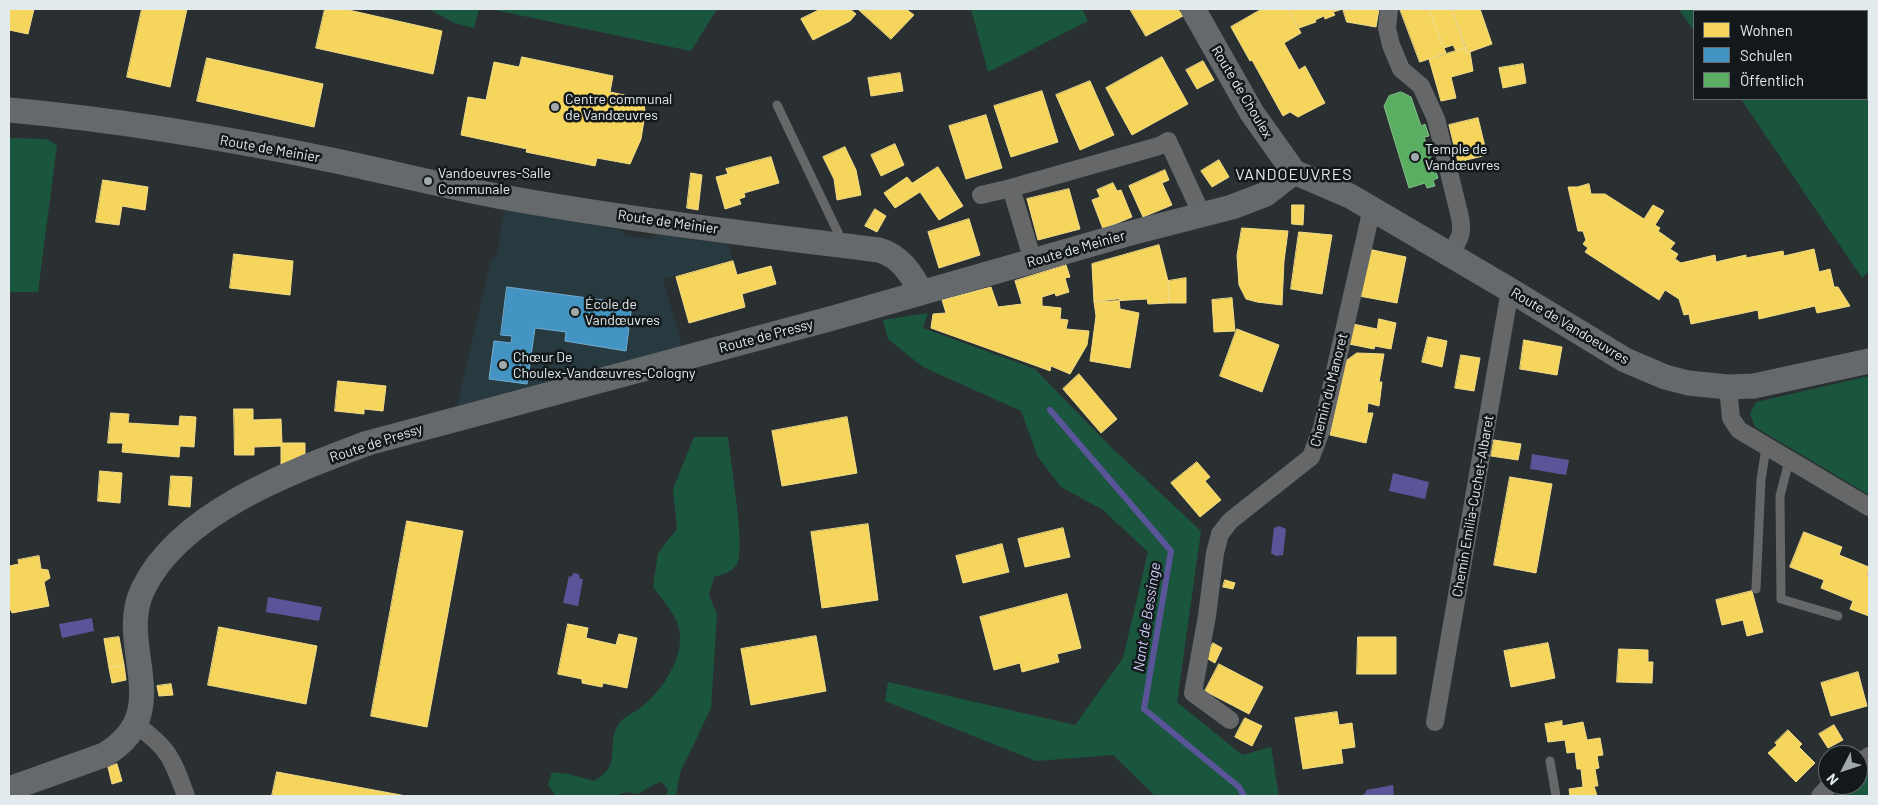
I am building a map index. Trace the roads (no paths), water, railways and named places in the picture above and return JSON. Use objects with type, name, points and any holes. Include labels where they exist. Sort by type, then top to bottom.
[{"type":"street","name":"Route de Choulex","points":[[1193,9],[1252,113],[1294,172]]},
{"type":"street","points":[[1389,9],[1387,28],[1391,45],[1401,69],[1422,86],[1436,119],[1460,213],[1462,233],[1450,255]]},
{"type":"street","name":"Route de Meinier","points":[[9,110],[121,123],[260,147],[496,196],[629,217],[879,250],[892,255],[907,269],[921,292],[1253,200],[1276,187],[1294,172]]},
{"type":"street","points":[[981,195],[1131,154],[1168,141],[1202,215]]},
{"type":"street","name":"Route de Vandoeuvres","points":[[1294,172],[1350,196],[1372,208],[1600,346],[1644,369],[1665,377],[1688,383],[1728,387],[1754,386],[1869,361]]},
{"type":"street","points":[[1011,188],[1033,261]]},
{"type":"street","name":"Chemin du Manoret","points":[[1230,720],[1193,693],[1207,616],[1215,553],[1220,534],[1230,521],[1311,457],[1322,428],[1372,208]]},
{"type":"street","name":"Chemin Emilia-Cuchet-Albaret","points":[[1435,722],[1510,290]]},
{"type":"street","name":"Route de Pressy","points":[[9,789],[104,755],[124,742],[135,724],[140,711],[143,686],[136,628],[136,612],[143,589],[154,571],[175,545],[200,525],[248,494],[328,458],[368,443],[833,318],[921,292]]},
{"type":"street","points":[[1728,387],[1729,409],[1734,426],[1766,447],[1869,507]]},
{"type":"street","points":[[135,724],[163,746],[170,757],[186,796]]},
{"type":"lane","points":[[777,105],[844,246]]},
{"type":"lane","points":[[1756,590],[1761,480],[1766,447]]},
{"type":"lane","points":[[1789,460],[1780,496],[1781,599],[1838,616]]},
{"type":"lane","points":[[1550,761],[1556,796]]},
{"type":"waterway","name":"Nant de Bessinge","points":[[1050,410],[1171,551],[1144,709],[1239,787],[1244,796]]},
{"type":"place","name":"Centre communal de Vandœuvres","points":[[555,107]]},
{"type":"place","name":"Temple de Vandœuvres","points":[[1415,157]]},
{"type":"place","name":"Vandoeuvres-Salle Communale","points":[[428,181]]},
{"type":"place","name":"École de Vandœuvres","points":[[575,312]]},
{"type":"place","name":"Chœur De Choulex-Vandœuvres-Cologny","points":[[503,365]]},
{"type":"district","name":"VANDOEUVRES","points":[[1294,175]]}]
